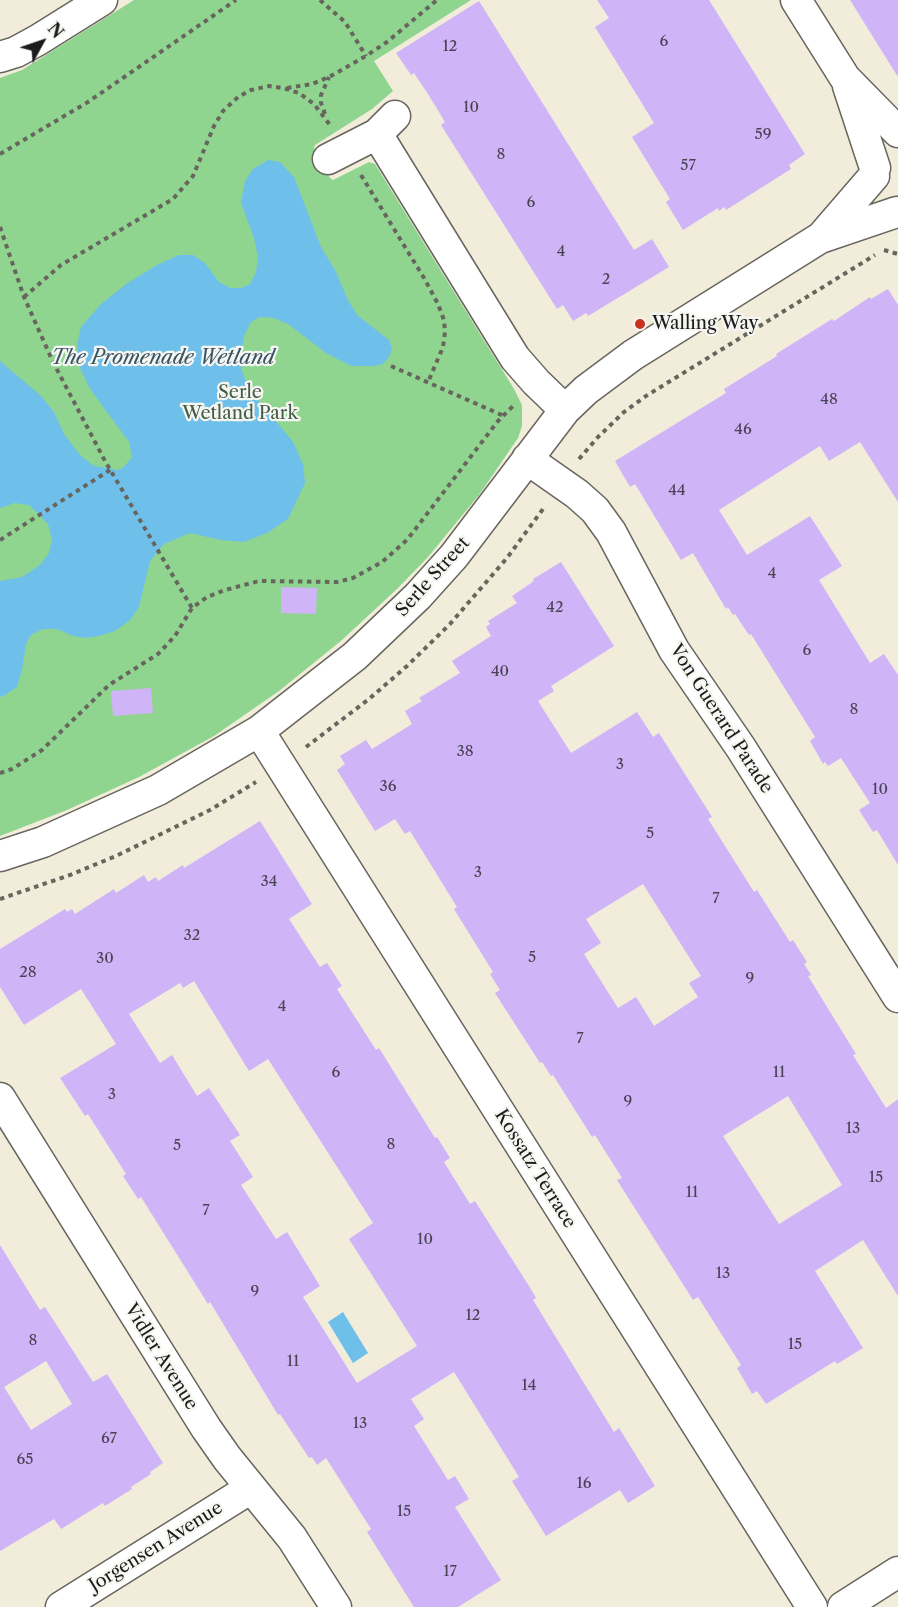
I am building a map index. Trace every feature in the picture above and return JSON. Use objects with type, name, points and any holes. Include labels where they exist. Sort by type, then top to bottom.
[{"type":"street","points":[[0,57],[16,52],[38,40],[102,0]]},
{"type":"street","points":[[796,0],[845,78],[898,132]]},
{"type":"street","points":[[845,78],[874,172],[874,186],[884,204],[898,212]]},
{"type":"street","points":[[337,155],[386,125],[515,358],[565,410]]},
{"type":"street","name":"Serle Street","points":[[819,238],[874,172],[884,154],[898,146]]},
{"type":"street","name":"Serle Street","points":[[0,856],[43,842],[158,790],[259,731],[355,656],[410,605],[454,556],[565,410],[608,372],[819,238],[898,212]]},
{"type":"street","name":"Von Guerard Parade","points":[[527,459],[577,494],[594,510],[611,532],[675,650],[753,767],[898,998]]},
{"type":"street","name":"Kossatz Terrace","points":[[259,731],[812,1607]]},
{"type":"street","name":"Vidler Avenue","points":[[0,1098],[206,1428],[292,1538],[336,1607]]},
{"type":"street","name":"Jorgensen Avenue","points":[[61,1607],[251,1488]]},
{"type":"street","points":[[843,1607],[898,1572]]},
{"type":"path","points":[[0,154],[88,102],[236,0]]},
{"type":"path","points":[[320,0],[345,22],[366,56]]},
{"type":"path","points":[[283,88],[312,84],[366,56],[387,42],[437,0]]},
{"type":"path","points":[[329,77],[321,95],[321,103],[337,155],[438,303],[445,332],[443,347],[428,382]]},
{"type":"path","points":[[24,297],[61,265],[173,199],[193,176],[214,126],[223,111],[251,90],[269,86],[299,93],[314,104],[326,118]]},
{"type":"path","points":[[0,227],[24,297],[43,340],[110,470],[192,608]]},
{"type":"path","points":[[392,366],[504,416]]},
{"type":"path","points":[[0,773],[12,769],[42,750],[109,685],[158,654],[175,636],[192,608],[207,597],[242,584],[259,581],[337,582],[369,571],[407,540],[504,416],[536,382]]},
{"type":"path","points":[[2,539],[110,470]]},
{"type":"green space","name":"Serle Wetland Park","points":[[134,0],[471,0],[374,61],[393,91],[372,109],[315,145],[314,148],[333,180],[369,162],[375,164],[514,389],[522,405],[522,426],[518,438],[479,495],[428,557],[342,640],[279,691],[214,736],[139,777],[67,810],[0,836],[0,78],[22,70]]},
{"type":"water","name":"The Promenade Wetland","points":[[268,160],[280,162],[294,177],[321,247],[335,270],[348,300],[357,315],[389,340],[392,349],[389,357],[383,364],[351,366],[326,353],[288,324],[273,318],[260,317],[251,322],[244,336],[241,354],[242,371],[249,389],[293,442],[303,464],[305,483],[288,519],[267,533],[244,542],[221,540],[190,533],[164,544],[150,561],[139,607],[130,620],[115,631],[99,636],[85,638],[73,636],[57,629],[43,629],[31,635],[26,644],[17,687],[0,697],[0,581],[22,577],[40,565],[49,553],[52,540],[48,524],[29,505],[15,503],[0,508],[0,361],[41,396],[54,412],[64,434],[80,455],[94,466],[118,470],[124,467],[132,457],[129,442],[90,389],[78,364],[77,345],[81,327],[100,305],[126,284],[179,255],[193,255],[205,263],[219,282],[230,288],[241,288],[250,284],[256,272],[258,258],[254,238],[241,203],[245,181],[253,169]]},
{"type":"water","points":[[343,1312],[368,1353],[353,1363],[328,1322]]},
{"type":"building","points":[[597,0],[709,0],[805,154],[789,165],[791,169],[726,210],[724,207],[719,211],[718,208],[683,230],[666,202],[670,199],[632,137],[654,123],[595,27],[609,18]]},
{"type":"building","points":[[850,0],[898,0],[898,77]]},
{"type":"building","points":[[479,1],[634,250],[652,239],[669,267],[588,316],[586,313],[573,321],[563,305],[557,309],[441,125],[445,122],[428,94],[414,73],[411,75],[396,53]]},
{"type":"building","points":[[888,289],[898,305],[898,502],[860,442],[829,461],[820,446],[719,510],[747,555],[810,516],[842,566],[819,580],[870,663],[884,654],[898,675],[898,865],[877,830],[873,832],[859,810],[870,803],[841,758],[828,766],[825,762],[823,764],[810,741],[815,737],[751,634],[749,635],[728,607],[726,609],[693,553],[681,560],[635,484],[630,487],[615,461],[726,393],[724,389],[777,356],[776,354],[832,319],[834,321],[870,297],[871,299]]},
{"type":"building","points":[[561,562],[614,646],[551,686],[554,691],[538,701],[571,753],[637,712],[653,737],[659,733],[712,817],[708,819],[754,892],[757,890],[790,942],[793,940],[807,962],[804,964],[811,975],[808,976],[886,1108],[898,1099],[898,1296],[863,1240],[815,1271],[863,1348],[837,1364],[835,1361],[766,1404],[757,1391],[752,1394],[737,1368],[741,1365],[698,1297],[693,1300],[617,1180],[622,1178],[595,1135],[592,1137],[553,1075],[551,1076],[542,1062],[540,1063],[495,993],[500,990],[490,974],[493,972],[454,909],[457,907],[410,831],[405,834],[395,819],[375,831],[337,770],[345,764],[340,756],[366,740],[372,749],[412,724],[405,711],[422,701],[419,698],[460,673],[452,661],[491,636],[486,627],[490,624],[488,621],[517,603],[512,596],[534,581],[533,579]],"holes":[[[643,884],[701,976],[689,983],[698,997],[654,1026],[636,997],[618,1008],[584,954],[601,943],[586,919]],[[788,1096],[842,1185],[779,1224],[723,1136]]]},
{"type":"building","points":[[281,587],[317,588],[316,614],[281,613]]},
{"type":"building","points":[[151,688],[153,713],[113,716],[111,691]]},
{"type":"building","points":[[260,821],[312,904],[289,919],[320,967],[327,963],[342,986],[337,989],[376,1050],[379,1048],[450,1158],[444,1162],[470,1204],[475,1201],[529,1286],[536,1298],[533,1300],[614,1432],[619,1428],[655,1486],[628,1503],[620,1490],[546,1536],[512,1481],[519,1477],[454,1372],[411,1399],[424,1419],[414,1426],[448,1480],[455,1476],[469,1499],[455,1507],[501,1580],[458,1607],[414,1607],[367,1532],[371,1529],[326,1458],[317,1465],[312,1457],[309,1458],[280,1414],[278,1415],[210,1302],[208,1304],[141,1197],[138,1199],[123,1176],[126,1174],[88,1114],[85,1116],[60,1078],[116,1044],[81,989],[24,1025],[0,987],[0,949],[65,909],[67,912],[72,909],[75,914],[114,889],[116,893],[144,875],[148,882],[156,877],[158,881],[183,865],[184,868]],"holes":[[[194,981],[249,1071],[268,1059],[373,1223],[349,1239],[417,1346],[357,1383],[303,1297],[320,1286],[287,1232],[276,1239],[241,1185],[253,1177],[230,1141],[240,1135],[209,1088],[197,1096],[172,1055],[160,1063],[129,1014],[180,983],[183,988]]]},
{"type":"building","points":[[0,1245],[40,1310],[45,1307],[93,1382],[107,1374],[163,1463],[131,1487],[132,1489],[105,1506],[103,1503],[61,1529],[54,1519],[0,1551]],"holes":[[[46,1361],[72,1404],[31,1430],[4,1387]]]},
{"type":"place","name":"Walling Way","points":[[640,324]]}]
